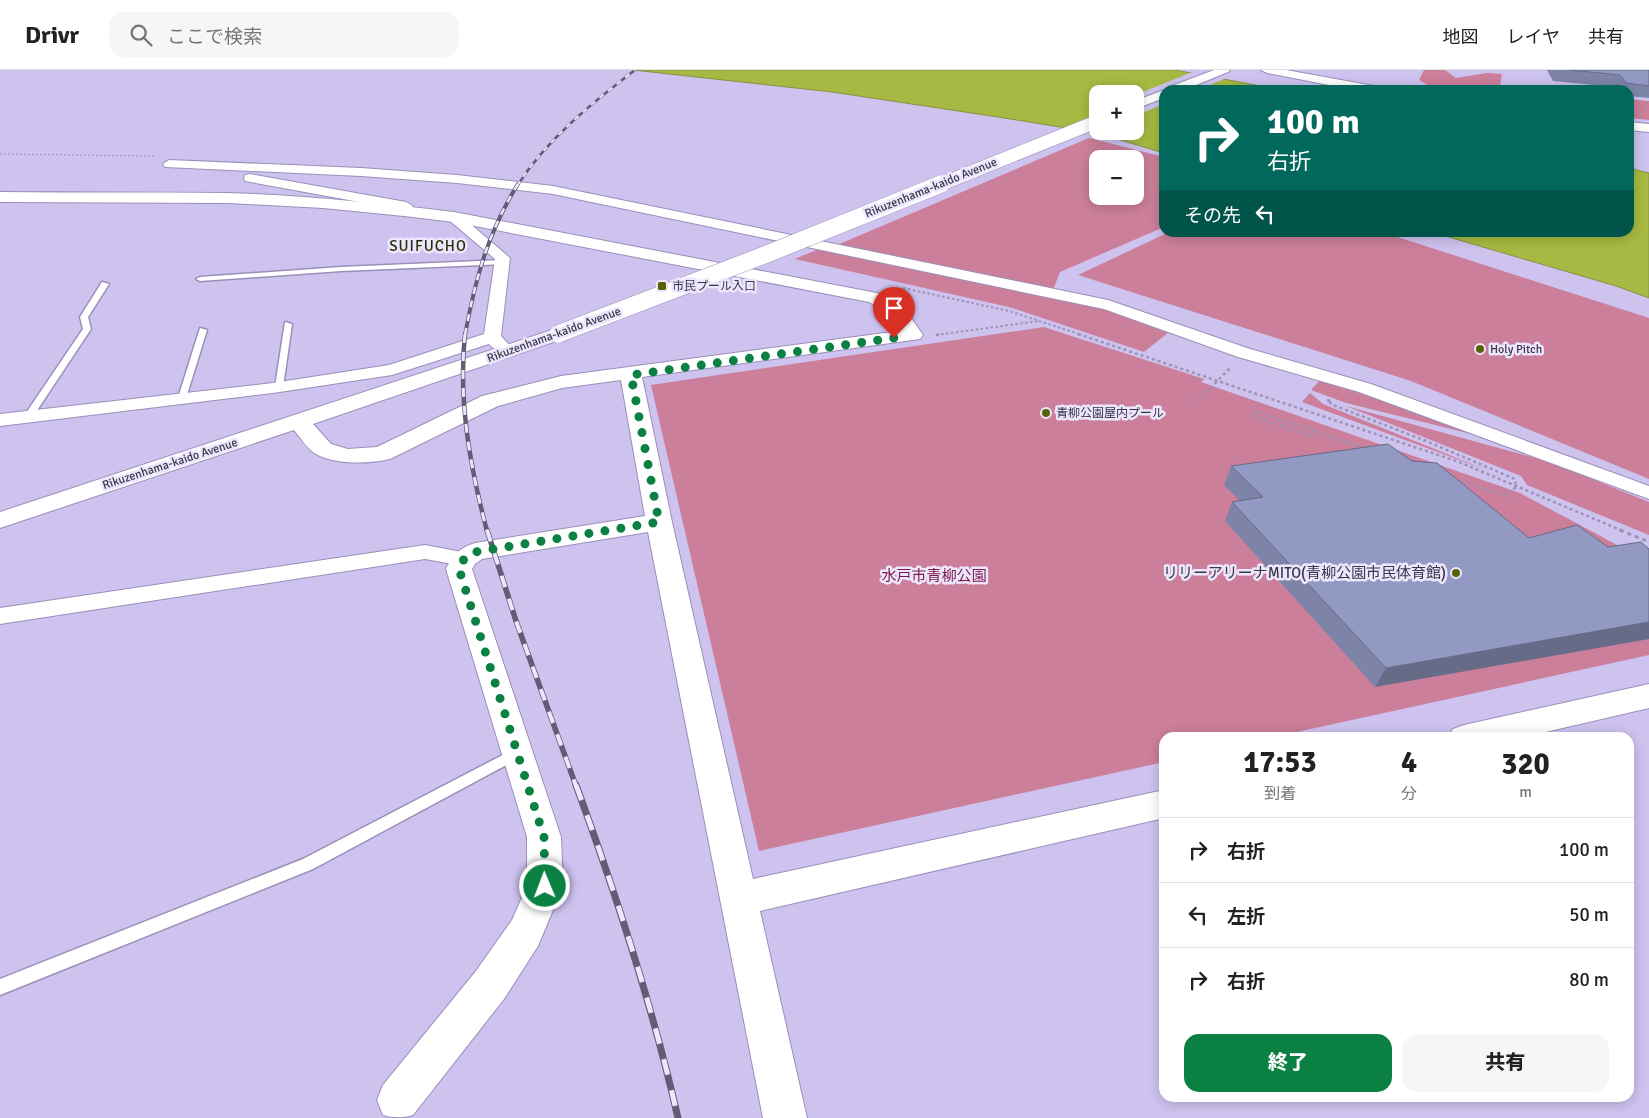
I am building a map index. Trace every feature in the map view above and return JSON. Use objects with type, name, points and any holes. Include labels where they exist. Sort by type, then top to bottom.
[{"type":"street","points":[[1268,70],[1348,85]]},
{"type":"street","points":[[1186,85],[1218,72]]},
{"type":"street","points":[[1144,102],[1159,96]]},
{"type":"street","name":"Rikuzenhama-kaido Avenue","points":[[0,520],[298,421],[499,345],[558,334],[759,258],[1089,125]]},
{"type":"street","points":[[1634,126],[1649,128]]},
{"type":"street","points":[[169,164],[210,157]]},
{"type":"street","points":[[169,164],[196,171],[310,188],[332,194],[406,206],[404,211]]},
{"type":"street","points":[[169,164],[353,170],[490,182],[553,190],[1108,306],[1244,352],[1365,388],[1649,493]]},
{"type":"street","points":[[0,197],[228,198],[323,202],[454,217],[874,298],[895,309],[913,335],[631,375],[562,382],[490,401],[382,454],[347,456],[323,449],[298,421]]},
{"type":"street","points":[[0,420],[280,387],[392,370],[499,345],[503,258],[454,217]]},
{"type":"street","points":[[631,375],[659,522],[785,1118]]},
{"type":"street","points":[[389,1109],[490,985],[525,933],[545,886],[544,837],[459,569],[464,559],[475,552],[659,522]]},
{"type":"street","points":[[0,616],[425,552],[464,559]]},
{"type":"street","points":[[1490,732],[1649,696]]},
{"type":"street","points":[[739,899],[1159,805]]},
{"type":"lane","points":[[200,280],[341,269],[503,262]]},
{"type":"lane","points":[[29,416],[87,329],[84,317],[105,284]]},
{"type":"lane","points":[[280,387],[288,324]]},
{"type":"lane","points":[[182,398],[203,330]]},
{"type":"lane","points":[[0,987],[308,864],[516,753]]},
{"type":"path","points":[[929,336],[1039,321]]},
{"type":"path","points":[[1198,401],[1219,382]]},
{"type":"path","points":[[1311,436],[1253,416],[1255,411],[1366,449]]},
{"type":"path","points":[[1450,477],[1505,496],[1516,487]]},
{"type":"green space","points":[[1424,70],[1445,70],[1456,78],[1487,73],[1502,74],[1500,85],[1428,85],[1419,80]]},
{"type":"green space","points":[[1634,100],[1649,101],[1649,120],[1634,118]]},
{"type":"green space","points":[[1089,138],[1089,140],[1097,140],[1136,150],[1089,150],[1089,205],[1144,205],[1144,152],[1159,156],[1159,229],[1060,272],[1053,290],[837,245]]},
{"type":"green space","name":"Holy Pitch","points":[[1159,237],[1397,237],[1649,318],[1649,479],[1411,381],[1078,275]]},
{"type":"green space","points":[[821,248],[1102,306],[1169,332],[1144,352],[1009,307],[795,259]]},
{"type":"green space","name":"水戸市青柳公園","points":[[1044,327],[1204,379],[1201,382],[1520,493],[1649,562],[1649,655],[1297,732],[1159,732],[1159,763],[759,851],[651,385]]},
{"type":"green space","points":[[1320,380],[1504,442],[1346,403],[1311,390]]},
{"type":"green space","points":[[1310,393],[1323,404],[1489,471],[1302,402]]},
{"type":"green space","points":[[1346,406],[1550,462],[1649,502],[1649,535],[1527,485],[1521,476]]},
{"type":"shaded area","points":[[633,70],[1175,70],[1255,85],[1159,85],[1159,152],[1120,140],[1144,140],[1144,85],[1089,85],[1089,132],[832,92]]},
{"type":"shaded area","points":[[1634,169],[1649,173],[1649,298],[1616,286],[1449,237],[1634,237]]},
{"type":"pier","points":[[1195,71],[1229,77],[1210,85],[1160,85]]},
{"type":"pier","points":[[1159,85],[1159,106],[1144,112],[1144,91]]},
{"type":"building","points":[[1570,70],[1649,70],[1649,86],[1626,83],[1620,75]]},
{"type":"building","name":"リリーアリーナMITO(青柳公園市民体育館)","points":[[1388,444],[1412,461],[1437,463],[1529,538],[1577,525],[1608,547],[1641,542],[1649,549],[1649,622],[1386,668],[1232,502],[1263,497],[1231,466]]},
{"type":"railway","points":[[517,186],[556,137],[603,95],[635,70]]},
{"type":"railway","points":[[465,335],[473,295],[484,257],[498,220],[518,184]]},
{"type":"railway","points":[[465,334],[463,359],[464,408],[475,482],[487,531]]},
{"type":"railway","points":[[487,530],[516,621],[576,786]]},
{"type":"railway","points":[[576,785],[645,991],[678,1118]]},
{"type":"place","name":"市民プール入口","points":[[662,286]]},
{"type":"place","name":"Holy Pitch","points":[[1480,349]]},
{"type":"place","name":"青柳公園屋内プール","points":[[1046,413]]},
{"type":"place","name":"リリーアリーナMITO(青柳公園市民体育館)","points":[[1456,573]]},
{"type":"district","name":"SUIFUCHO","points":[[428,246]]},
{"type":"route","points":[[545,886],[544,837],[459,569],[464,559],[475,552],[659,522],[631,375],[894,338]]}]
